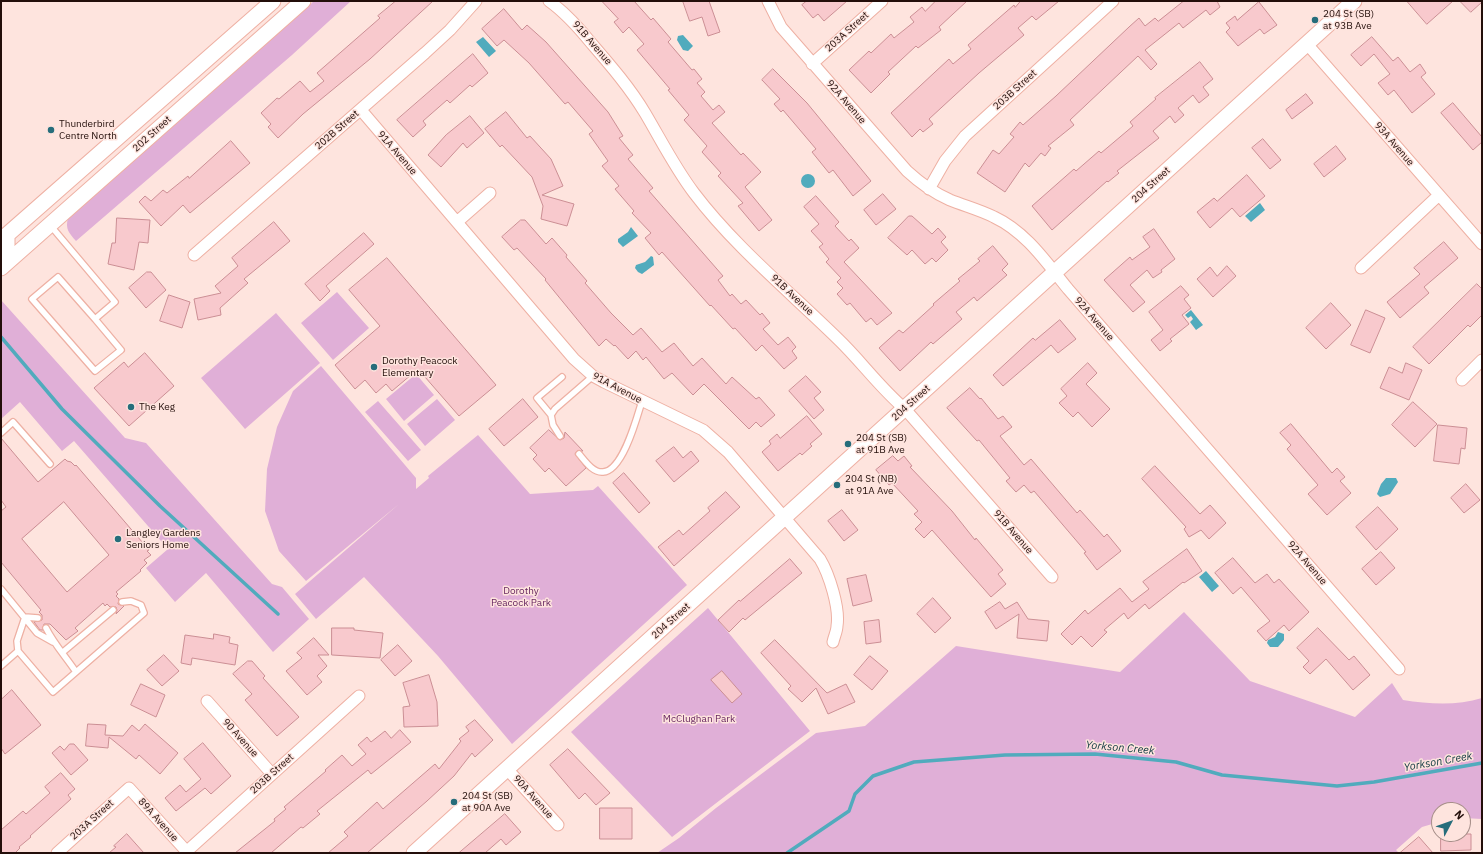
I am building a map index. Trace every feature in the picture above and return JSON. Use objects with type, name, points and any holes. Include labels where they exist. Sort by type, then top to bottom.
[{"type":"street","name":"202 Street","points":[[1,268],[303,1]]},
{"type":"street","name":"202B Street","points":[[194,255],[450,30],[476,1]]},
{"type":"street","name":"91B Avenue","points":[[549,1],[571,19],[618,74],[645,114],[690,188],[717,220],[750,256],[840,341],[890,396],[905,409],[1052,577]]},
{"type":"street","name":"92A Avenue","points":[[768,1],[782,27],[897,162],[929,189],[949,200],[994,217],[1008,225],[1042,255],[1055,272],[1399,669]]},
{"type":"street","name":"203A Street","points":[[812,64],[882,1]]},
{"type":"street","name":"203B Street","points":[[929,189],[945,161],[965,136],[1112,1]]},
{"type":"street","name":"204 Street","points":[[414,853],[1354,1]]},
{"type":"street","name":"202 Street","points":[[4,235],[269,2]]},
{"type":"street","points":[[269,2],[282,19]]},
{"type":"street","name":"93A Avenue","points":[[1307,44],[1482,244]]},
{"type":"street","name":"91A Avenue","points":[[360,110],[574,359],[593,376],[703,430],[728,452],[820,559],[826,570],[836,608],[838,625],[833,642]]},
{"type":"street","points":[[457,222],[490,193]]},
{"type":"street","points":[[1361,268],[1439,195]]},
{"type":"street","points":[[1,254],[7,245],[4,235]]},
{"type":"street","points":[[1462,380],[1482,360]]},
{"type":"street","name":"203B Street","points":[[187,852],[359,696]]},
{"type":"street","name":"90 Avenue","points":[[207,701],[272,774]]},
{"type":"street","name":"90A Avenue","points":[[507,769],[558,826]]},
{"type":"street","name":"203A Street","points":[[56,853],[129,788]]},
{"type":"street","name":"89A Avenue","points":[[129,788],[187,852]]},
{"type":"lane","points":[[50,224],[115,302],[95,320]]},
{"type":"lane","points":[[58,277],[95,320],[121,350],[95,371],[32,299],[58,277]]},
{"type":"lane","points":[[551,415],[555,409],[593,376]]},
{"type":"lane","points":[[560,436],[553,425],[551,415],[537,398],[562,377]]},
{"type":"lane","points":[[579,454],[592,468],[602,473],[608,471],[622,456],[642,401]]},
{"type":"lane","points":[[1,433],[13,422],[50,464]]},
{"type":"lane","points":[[1,589],[37,633],[53,642],[63,652],[76,672]]},
{"type":"lane","points":[[25,617],[17,641],[18,652],[53,692],[144,613],[140,605],[131,601],[122,602]]},
{"type":"lane","points":[[63,652],[113,610]]},
{"type":"lane","points":[[25,617],[38,618]]},
{"type":"lane","points":[[46,628],[53,642]]},
{"type":"lane","points":[[1,666],[18,652]]},
{"type":"green space","points":[[314,1],[351,1],[292,55],[76,241],[71,236],[67,225],[68,218]]},
{"type":"green space","points":[[337,292],[369,328],[333,360],[301,323]]},
{"type":"green space","points":[[1,300],[125,438],[146,443],[272,584],[282,587],[309,619],[273,652],[206,573],[175,602],[146,568],[168,549],[74,441],[62,451],[20,402],[1,419]]},
{"type":"green space","points":[[276,313],[320,363],[245,429],[201,378]]},
{"type":"green space","name":"Dorothy Peacock Park","points":[[321,366],[416,478],[416,489],[429,478],[428,476],[478,435],[530,494],[593,490],[598,486],[687,585],[512,744],[438,656],[364,577],[316,619],[295,594],[399,504],[306,581],[279,551],[265,511],[267,469],[277,427],[293,391]]},
{"type":"green space","points":[[416,374],[434,395],[404,421],[386,399]]},
{"type":"green space","points":[[437,399],[455,420],[425,446],[407,424]]},
{"type":"green space","points":[[378,401],[421,450],[408,461],[365,412]]},
{"type":"green space","name":"McClughan Park","points":[[708,608],[810,731],[672,837],[571,732]]},
{"type":"green space","points":[[1184,612],[1250,681],[1355,717],[1392,683],[1403,700],[1443,704],[1472,701],[1482,698],[1482,819],[1471,818],[1471,802],[1431,802],[1431,824],[1422,827],[1396,850],[1399,853],[657,853],[679,838],[716,808],[816,733],[865,726],[956,646],[1120,672]]},
{"type":"water","points":[[683,35],[693,46],[688,51],[683,50],[677,40],[678,36]]},
{"type":"water","points":[[483,37],[496,51],[489,57],[476,42]]},
{"type":"water","points":[[808,174],[813,176],[815,181],[813,186],[808,188],[803,186],[801,181],[803,176]]},
{"type":"water","points":[[1260,203],[1265,210],[1251,222],[1245,216]]},
{"type":"water","points":[[631,227],[638,236],[623,247],[618,242],[618,239],[628,232]]},
{"type":"water","points":[[651,256],[653,257],[654,265],[642,274],[638,272],[635,268],[636,265],[645,262]]},
{"type":"water","points":[[1191,310],[1203,325],[1196,330],[1190,322],[1193,319],[1191,316],[1188,318],[1185,315]]},
{"type":"water","points":[[1386,478],[1396,478],[1398,482],[1390,494],[1380,497],[1377,494],[1381,484]]},
{"type":"water","points":[[1206,571],[1219,586],[1212,592],[1199,577]]},
{"type":"water","points":[[1278,632],[1284,634],[1284,640],[1278,647],[1270,647],[1267,643],[1268,640],[1275,637]]},
{"type":"building","points":[[396,1],[433,1],[370,59],[303,114],[278,138],[268,127],[271,124],[261,113],[277,98],[279,99],[300,81],[310,92],[324,81],[317,73],[380,18],[378,16]]},
{"type":"building","points":[[602,1],[634,1],[651,20],[653,18],[671,39],[668,42],[692,70],[694,69],[702,79],[697,83],[705,92],[701,96],[713,110],[719,105],[725,112],[712,123],[741,155],[743,153],[761,172],[745,187],[772,220],[759,231],[738,206],[743,203],[718,176],[721,173],[702,152],[707,146],[684,120],[689,115],[668,90],[670,89],[637,50],[644,44],[629,27],[623,33],[614,22],[618,19]]},
{"type":"building","points":[[683,1],[709,1],[720,32],[708,36],[702,17],[690,21]]},
{"type":"building","points":[[807,1],[847,1],[824,21],[818,14],[813,18],[802,5]]},
{"type":"building","points":[[936,1],[967,1],[939,27],[941,30],[918,48],[916,46],[888,72],[890,74],[871,93],[849,70],[869,51],[871,53],[891,34],[894,38],[914,22],[910,17],[922,7],[925,11]]},
{"type":"building","points":[[1021,1],[1059,1],[1036,20],[1032,16],[1018,28],[1024,35],[979,73],[929,119],[933,124],[923,132],[920,129],[912,137],[891,113],[949,59],[953,64],[971,49],[968,45],[1014,5],[1015,7]]},
{"type":"building","points":[[1184,1],[1217,1],[1220,7],[1210,15],[1206,10],[1183,28],[1179,23],[1145,50],[1157,64],[1151,70],[1138,56],[1070,120],[1074,125],[1048,146],[1051,148],[1045,156],[1041,153],[1029,167],[1025,163],[1005,192],[977,173],[993,150],[999,154],[1014,137],[1010,134],[1020,122],[1023,125],[1139,18],[1145,26],[1155,18],[1158,21]]},
{"type":"building","points":[[1407,1],[1453,1],[1427,24]]},
{"type":"building","points":[[1460,1],[1482,1],[1482,2],[1471,12]]},
{"type":"building","points":[[1259,2],[1277,25],[1264,34],[1260,29],[1238,46],[1226,32],[1230,28],[1226,23],[1235,16],[1237,20]]},
{"type":"building","points":[[504,9],[522,30],[527,25],[546,42],[608,112],[623,136],[619,138],[633,155],[628,159],[653,188],[649,191],[723,276],[718,280],[730,296],[732,294],[741,304],[746,300],[760,315],[762,313],[770,323],[763,329],[778,345],[788,337],[796,347],[792,351],[797,358],[784,369],[762,345],[756,351],[735,328],[733,329],[711,305],[710,306],[662,252],[659,255],[645,238],[651,233],[632,213],[634,211],[615,189],[619,186],[602,166],[608,161],[589,134],[593,131],[568,102],[565,104],[529,63],[504,40],[497,46],[482,29]]},
{"type":"building","points":[[1372,37],[1393,61],[1398,57],[1410,72],[1420,64],[1426,73],[1421,77],[1435,94],[1412,113],[1394,90],[1388,95],[1378,83],[1390,74],[1374,54],[1361,66],[1351,55]]},
{"type":"building","points":[[473,54],[488,73],[472,87],[470,85],[450,103],[447,100],[423,121],[426,125],[413,137],[397,120]]},
{"type":"building","points":[[1200,62],[1213,79],[1203,87],[1209,95],[1199,103],[1193,95],[1178,108],[1184,115],[1175,123],[1170,116],[1153,131],[1159,138],[1117,171],[1119,173],[1108,182],[1107,181],[1052,230],[1032,206],[1074,169],[1076,171],[1099,151],[1101,153],[1133,126],[1130,122],[1156,99],[1155,98]]},
{"type":"building","points":[[773,69],[807,103],[871,181],[853,196],[833,170],[829,173],[812,152],[816,149],[783,110],[781,112],[774,104],[780,99],[762,80]]},
{"type":"building","points":[[1306,94],[1313,103],[1292,119],[1286,110]]},
{"type":"building","points":[[1453,103],[1482,137],[1482,142],[1473,150],[1441,113]]},
{"type":"building","points":[[506,112],[527,138],[530,136],[551,159],[563,186],[542,195],[574,204],[567,226],[541,219],[543,206],[532,177],[502,145],[500,147],[485,129]]},
{"type":"building","points":[[470,116],[484,133],[467,148],[463,143],[441,167],[428,155],[446,135]]},
{"type":"building","points":[[1263,139],[1281,160],[1270,169],[1252,148]]},
{"type":"building","points":[[231,141],[250,163],[190,213],[183,205],[161,226],[139,202],[145,196],[151,201],[163,190],[167,193],[188,176],[189,178]]},
{"type":"building","points":[[1336,146],[1346,159],[1324,177],[1314,164]]},
{"type":"building","points":[[1247,175],[1265,196],[1240,217],[1232,208],[1210,228],[1197,212],[1214,198],[1217,201]]},
{"type":"building","points":[[883,194],[896,209],[876,225],[864,210]]},
{"type":"building","points":[[816,196],[839,222],[835,226],[849,241],[851,239],[859,248],[844,262],[892,313],[877,325],[871,318],[866,322],[850,303],[847,305],[837,294],[843,288],[837,282],[841,278],[826,262],[829,259],[819,247],[823,244],[811,231],[819,224],[804,207]]},
{"type":"building","points":[[909,216],[912,216],[932,234],[938,228],[946,237],[941,242],[948,250],[936,262],[932,258],[925,264],[912,250],[907,255],[888,238]]},
{"type":"building","points":[[117,218],[150,220],[148,243],[139,242],[134,270],[108,264],[112,243],[115,243]]},
{"type":"building","points":[[521,220],[525,220],[546,244],[552,238],[587,281],[585,283],[611,313],[633,335],[641,328],[662,352],[674,343],[693,366],[702,358],[726,384],[732,377],[756,399],[759,397],[775,415],[761,427],[756,422],[749,429],[704,384],[693,395],[672,373],[664,379],[646,357],[643,360],[636,351],[628,359],[615,345],[614,346],[606,339],[599,346],[545,280],[546,279],[517,248],[514,250],[502,237]]},
{"type":"building","points":[[274,222],[290,241],[244,279],[248,283],[220,308],[221,315],[198,320],[194,299],[221,293],[215,286],[238,266],[232,258]]},
{"type":"building","points":[[1154,229],[1175,259],[1161,270],[1162,272],[1153,278],[1147,270],[1130,285],[1145,302],[1133,312],[1104,280],[1130,257],[1132,260],[1150,247],[1143,237]]},
{"type":"building","points":[[364,233],[374,244],[326,286],[330,291],[320,301],[305,284]]},
{"type":"building","points":[[1444,242],[1458,258],[1424,287],[1429,293],[1400,318],[1387,302],[1420,274],[1414,268]]},
{"type":"building","points":[[993,246],[1008,264],[1002,270],[1007,275],[977,301],[974,297],[956,312],[962,319],[933,344],[931,342],[900,371],[879,348],[899,330],[903,333],[934,305],[933,304],[960,281],[958,279],[980,261],[978,259]]},
{"type":"building","points":[[387,258],[496,385],[459,416],[418,369],[392,391],[386,384],[376,393],[365,380],[355,389],[335,365],[380,326],[349,290]]},
{"type":"building","points":[[1227,266],[1236,276],[1213,297],[1197,279],[1210,267],[1217,276]]},
{"type":"building","points":[[147,272],[151,272],[166,290],[146,308],[129,288]]},
{"type":"building","points":[[1477,284],[1482,289],[1482,315],[1470,327],[1468,325],[1429,364],[1413,347]]},
{"type":"building","points":[[1181,286],[1189,295],[1184,299],[1191,308],[1182,315],[1189,324],[1170,339],[1172,341],[1160,351],[1151,340],[1163,330],[1149,312]]},
{"type":"building","points":[[169,295],[190,302],[182,328],[160,321]]},
{"type":"building","points":[[1331,303],[1351,325],[1326,349],[1306,328]]},
{"type":"building","points":[[1366,310],[1385,318],[1370,353],[1351,345]]},
{"type":"building","points":[[1060,320],[1076,339],[1058,353],[1051,345],[1003,386],[993,375],[1033,338],[1035,340]]},
{"type":"building","name":"The Keg","points":[[145,353],[174,386],[129,426],[94,388],[124,362],[128,367]]},
{"type":"building","points":[[1088,363],[1097,373],[1086,384],[1110,409],[1092,427],[1078,412],[1073,417],[1059,403],[1067,396],[1061,389]]},
{"type":"building","points":[[1406,363],[1422,370],[1409,400],[1380,388],[1389,367],[1402,373]]},
{"type":"building","points":[[806,376],[821,392],[814,398],[824,410],[814,419],[789,391]]},
{"type":"building","points":[[970,388],[980,399],[981,398],[998,419],[1003,416],[1012,427],[1000,436],[1024,465],[1031,459],[1077,513],[1080,510],[1104,537],[1107,534],[1121,551],[1097,570],[1084,553],[1086,552],[1034,491],[1031,493],[1024,485],[1016,492],[1006,481],[1010,478],[979,440],[977,441],[947,408]]},
{"type":"building","points":[[523,399],[538,417],[504,446],[489,429]]},
{"type":"building","points":[[1413,402],[1437,424],[1415,447],[1392,425]]},
{"type":"building","points":[[807,416],[822,434],[810,444],[812,446],[802,455],[800,453],[778,471],[762,452],[771,444],[769,441],[777,434],[780,438]]},
{"type":"building","points":[[1291,424],[1332,473],[1337,468],[1345,477],[1340,481],[1351,493],[1327,515],[1308,494],[1318,485],[1287,449],[1291,445],[1280,433]]},
{"type":"building","points":[[1438,425],[1467,428],[1465,449],[1461,448],[1459,464],[1434,461]]},
{"type":"building","points":[[549,430],[560,440],[564,438],[565,432],[583,451],[577,451],[575,454],[586,468],[566,486],[549,468],[545,472],[533,459],[537,455],[530,448]]},
{"type":"building","name":"Langley Gardens Seniors Home","points":[[1,438],[38,482],[65,459],[75,466],[76,465],[149,550],[147,551],[151,555],[144,560],[147,563],[140,570],[141,571],[116,592],[118,594],[116,596],[119,599],[118,604],[124,606],[116,614],[116,607],[110,607],[107,604],[105,606],[103,603],[75,628],[78,631],[66,640],[50,624],[44,624],[43,630],[40,630],[34,622],[42,620],[42,615],[39,612],[41,610],[1,562],[1,511],[6,507],[1,500]],"holes":[[[64,502],[109,555],[67,592],[22,539]]]},
{"type":"building","points":[[674,447],[683,458],[691,451],[699,461],[674,482],[656,461]]},
{"type":"building","points":[[893,456],[898,461],[904,456],[912,466],[910,467],[952,511],[975,540],[976,538],[1003,570],[998,574],[1006,584],[991,597],[932,530],[924,538],[915,529],[922,522],[914,514],[918,511],[892,483],[889,485],[876,470]]},
{"type":"building","points":[[1155,466],[1200,514],[1210,505],[1226,523],[1209,539],[1201,530],[1189,537],[1184,529],[1186,527],[1142,479]]},
{"type":"building","points":[[624,473],[650,503],[639,513],[613,483]]},
{"type":"building","points":[[1466,484],[1480,500],[1464,513],[1451,498]]},
{"type":"building","points":[[726,492],[740,507],[674,566],[658,547],[679,530],[683,535],[710,511],[708,508]]},
{"type":"building","points":[[1378,507],[1398,529],[1376,550],[1356,527]]},
{"type":"building","points":[[842,510],[858,530],[844,541],[828,521]]},
{"type":"building","points":[[1187,549],[1202,571],[1184,583],[1183,582],[1149,609],[1145,604],[1128,619],[1124,613],[1104,630],[1107,632],[1092,647],[1081,636],[1072,645],[1061,634],[1085,610],[1088,614],[1120,588],[1132,602],[1149,589],[1143,582]]},
{"type":"building","points":[[1381,552],[1395,568],[1376,585],[1362,569]]},
{"type":"building","points":[[1233,558],[1255,583],[1267,574],[1274,583],[1279,579],[1309,612],[1289,631],[1284,625],[1266,641],[1257,631],[1270,621],[1241,587],[1233,594],[1215,573]]},
{"type":"building","points":[[790,559],[802,573],[745,620],[743,618],[729,632],[718,620],[739,600],[740,601]]},
{"type":"building","points":[[866,575],[872,601],[853,606],[847,579]]},
{"type":"building","points":[[933,598],[951,618],[935,633],[917,614]]},
{"type":"building","points":[[1000,602],[1005,609],[1017,602],[1028,619],[1049,621],[1047,641],[1017,638],[1019,614],[996,629],[985,612]]},
{"type":"building","points":[[879,620],[881,642],[866,644],[864,622]]},
{"type":"building","points":[[332,628],[354,628],[354,630],[383,633],[380,658],[332,655]]},
{"type":"building","points":[[1318,628],[1349,660],[1354,656],[1370,675],[1353,690],[1326,659],[1310,674],[1303,667],[1309,661],[1297,648]]},
{"type":"building","points":[[214,634],[230,637],[229,643],[238,645],[235,665],[192,658],[191,665],[181,663],[185,635],[213,639]]},
{"type":"building","points":[[314,638],[329,655],[318,655],[327,666],[317,676],[322,682],[307,695],[286,671],[302,658],[297,653]]},
{"type":"building","points":[[775,640],[827,693],[846,684],[855,702],[828,714],[816,688],[802,702],[788,689],[791,686],[761,653]]},
{"type":"building","points":[[398,645],[412,661],[395,676],[381,660]]},
{"type":"building","points":[[164,655],[179,671],[162,686],[147,670]]},
{"type":"building","points":[[870,656],[888,671],[872,690],[854,675]]},
{"type":"building","points":[[248,661],[252,661],[265,676],[263,678],[299,717],[277,736],[245,700],[252,694],[233,674]]},
{"type":"building","points":[[722,671],[742,694],[732,703],[711,680]]},
{"type":"building","points":[[429,675],[437,702],[438,726],[404,727],[403,707],[410,706],[403,683]]},
{"type":"building","points":[[141,684],[165,695],[156,717],[131,705]]},
{"type":"building","points":[[12,690],[41,725],[5,754],[1,748],[1,700]]},
{"type":"building","points":[[475,720],[493,740],[475,757],[472,753],[454,776],[427,801],[367,853],[328,853],[348,836],[344,832],[377,802],[383,809],[435,764],[439,769],[461,741],[459,739],[469,731],[466,727]]},
{"type":"building","points":[[88,724],[106,725],[105,735],[123,736],[132,725],[139,731],[145,724],[178,753],[160,774],[139,755],[136,759],[109,737],[108,748],[86,746]]},
{"type":"building","points":[[400,730],[411,742],[371,774],[368,770],[317,811],[320,814],[303,828],[301,827],[271,853],[235,853],[275,821],[274,819],[286,809],[284,807],[326,771],[325,770],[342,755],[352,766],[366,754],[358,745],[367,737],[371,742],[385,731],[391,738]]},
{"type":"building","points":[[203,743],[231,776],[211,794],[205,788],[176,811],[165,798],[180,785],[186,792],[201,779],[184,759]]},
{"type":"building","points":[[70,744],[74,744],[88,760],[71,775],[52,753],[60,746],[64,750]]},
{"type":"building","points":[[568,749],[610,793],[596,805],[585,793],[579,799],[550,765]]},
{"type":"building","points":[[61,773],[75,789],[68,795],[71,799],[30,836],[31,837],[19,847],[20,848],[15,853],[1,853],[1,830],[23,811],[26,814],[50,793],[45,787]]},
{"type":"building","points":[[600,808],[632,808],[632,839],[600,839]]},
{"type":"building","points":[[505,814],[521,832],[506,845],[501,839],[485,853],[459,853]]},
{"type":"building","points":[[127,834],[144,853],[109,853],[116,847],[114,846]]},
{"type":"building","points":[[1419,837],[1433,853],[1400,853]]},
{"type":"building","points":[[1441,842],[1471,842],[1471,850],[1441,851]]},
{"type":"waterway","points":[[1,337],[62,409],[160,506],[278,614]]},
{"type":"waterway","name":"Yorkson Creek","points":[[787,853],[849,811],[855,794],[873,776],[914,762],[1005,755],[1095,754],[1176,762],[1222,775],[1337,786],[1374,782],[1482,763]]},
{"type":"place","name":"204 St (SB) at 93B Ave","points":[[1315,20]]},
{"type":"place","name":"Thunderbird Centre North","points":[[51,130]]},
{"type":"place","name":"Dorothy Peacock Elementary","points":[[374,367]]},
{"type":"place","name":"The Keg","points":[[131,407]]},
{"type":"place","name":"204 St (SB) at 91B Ave","points":[[848,444]]},
{"type":"place","name":"204 St (NB) at 91A Ave","points":[[837,485]]},
{"type":"place","name":"Langley Gardens Seniors Home","points":[[118,539]]},
{"type":"place","name":"204 St (SB) at 90A Ave","points":[[454,802]]}]
